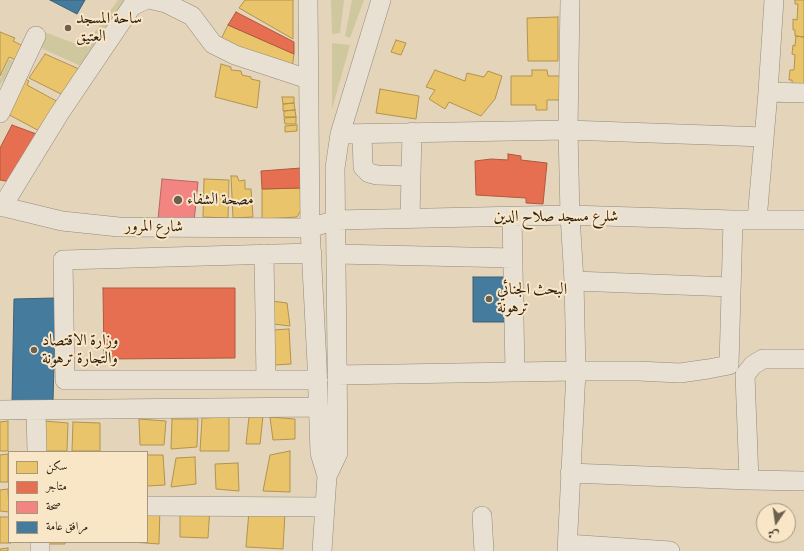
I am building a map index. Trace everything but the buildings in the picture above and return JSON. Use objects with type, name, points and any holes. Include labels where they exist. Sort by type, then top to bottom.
[{"type":"street","points":[[1,206],[58,114],[132,6],[145,0]]},
{"type":"street","points":[[153,0],[166,3],[192,16],[213,44],[236,55],[308,79]]},
{"type":"street","points":[[308,0],[310,228],[318,380],[320,453],[327,476],[322,551]]},
{"type":"street","points":[[327,476],[338,453],[335,168],[340,134],[382,0]]},
{"type":"street","points":[[570,0],[568,130],[576,371],[567,548],[670,551]]},
{"type":"street","points":[[757,220],[774,0]]},
{"type":"street","points":[[0,113],[36,36]]},
{"type":"street","points":[[768,92],[804,93]]},
{"type":"street","points":[[340,134],[568,130],[764,137]]},
{"type":"street","points":[[410,218],[412,132]]},
{"type":"street","points":[[362,134],[363,167],[369,173],[377,176],[411,176]]},
{"type":"street","name":"شارع المرور","points":[[1,206],[62,221],[119,227],[310,228]]},
{"type":"street","name":"شلرع مسجد صلاح الدين","points":[[310,228],[336,220],[570,215],[733,220],[804,220]]},
{"type":"street","points":[[512,216],[516,372]]},
{"type":"street","points":[[337,375],[576,371],[680,372],[729,365],[733,220]]},
{"type":"street","points":[[312,253],[63,260],[65,380],[318,380]]},
{"type":"street","points":[[264,254],[266,380]]},
{"type":"street","points":[[336,254],[513,258]]},
{"type":"street","points":[[574,281],[731,287]]},
{"type":"street","points":[[748,480],[745,375],[753,364],[763,359],[804,359]]},
{"type":"street","points":[[0,410],[318,407]]},
{"type":"street","points":[[36,410],[37,451]]},
{"type":"street","points":[[570,473],[804,481]]},
{"type":"street","points":[[148,506],[325,507]]},
{"type":"street","points":[[482,516],[484,551]]},
{"type":"shaded area","points":[[118,0],[132,0],[85,68],[39,47],[47,33],[84,47]]},
{"type":"shaded area","points":[[331,0],[344,0],[340,33],[332,34]]},
{"type":"shaded area","points":[[352,0],[364,0],[350,38],[345,36]]},
{"type":"shaded area","points":[[332,43],[350,45],[332,109]]},
{"type":"shaded area","points":[[9,59],[19,63],[7,81],[3,81],[0,85],[0,79]]},
{"type":"place","name":"ساحة المسجد العتيق","points":[[68,28]]},
{"type":"place","name":"مصحة الشفاء","points":[[178,200]]},
{"type":"place","name":"البحث الجنائي ترهونة","points":[[489,299]]},
{"type":"place","name":"وزارة الاقتصاد والتجارة ترهونة","points":[[34,350]]}]
